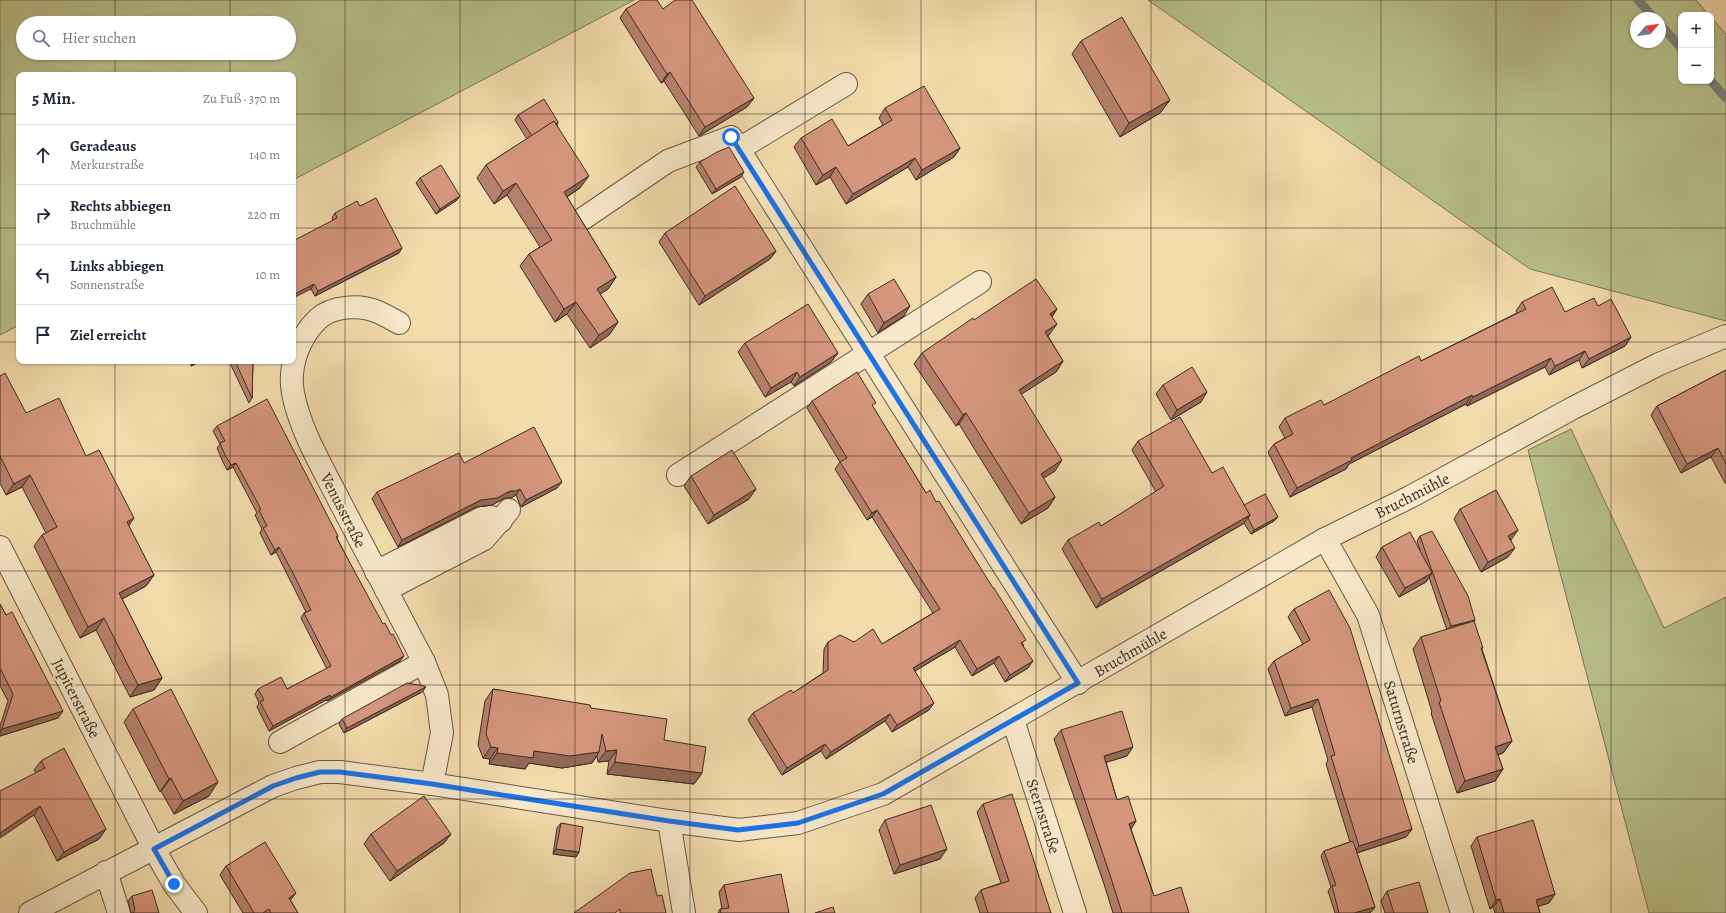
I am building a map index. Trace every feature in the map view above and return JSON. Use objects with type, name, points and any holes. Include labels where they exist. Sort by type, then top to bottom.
[{"type":"street","points":[[581,220],[668,161],[735,143],[846,84]]},
{"type":"street","points":[[735,143],[1078,683]]},
{"type":"street","points":[[678,475],[980,282]]},
{"type":"street","name":"Venusstraße","points":[[296,356],[298,347],[306,331],[320,318],[336,309],[361,307],[377,311],[399,323]]},
{"type":"street","name":"Bruchmühle","points":[[30,913],[273,786],[320,772],[340,772],[432,784],[669,821],[738,830],[798,823],[883,794],[1078,683],[1325,539],[1410,497],[1573,408],[1652,368],[1726,336]]},
{"type":"street","name":"Venusstraße","points":[[294,364],[292,392],[302,423],[323,469],[424,662],[437,695],[442,732],[432,784]]},
{"type":"street","points":[[381,581],[482,518],[497,513]]},
{"type":"street","name":"Saturnstraße","points":[[1325,539],[1368,615],[1462,913]]},
{"type":"street","name":"Jupiterstraße","points":[[0,547],[154,849],[174,884],[196,913]]},
{"type":"street","points":[[280,742],[424,662]]},
{"type":"street","name":"Sternstraße","points":[[1013,720],[1075,913]]},
{"type":"street","points":[[669,821],[684,913]]},
{"type":"street","points":[[106,872],[119,913]]},
{"type":"green space","points":[[0,0],[634,0],[296,178],[296,72],[16,72],[16,327],[0,335]]},
{"type":"green space","points":[[1148,0],[1696,0],[1706,12],[1678,12],[1678,84],[1714,84],[1714,20],[1726,34],[1726,321],[1530,269]]},
{"type":"green space","points":[[1571,429],[1664,628],[1726,597],[1726,913],[1649,913],[1528,450]]},
{"type":"building","points":[[641,0],[657,0],[663,9],[675,0],[692,0],[754,98],[705,127],[670,72],[667,74],[626,9]]},
{"type":"building","points":[[1122,17],[1170,100],[1129,123],[1081,41]]},
{"type":"building","points":[[924,86],[960,148],[922,170],[915,158],[853,194],[836,167],[823,175],[801,138],[832,119],[848,146],[892,120],[885,108]]},
{"type":"building","points":[[544,99],[558,122],[556,124],[554,121],[532,136],[518,115]]},
{"type":"building","points":[[554,121],[589,176],[564,192],[616,277],[597,289],[618,322],[599,335],[576,302],[564,309],[529,254],[552,240],[516,183],[503,191],[486,165]]},
{"type":"building","points":[[729,147],[744,172],[716,189],[700,162]]},
{"type":"building","points":[[441,165],[460,196],[440,209],[420,178]]},
{"type":"building","points":[[735,186],[776,251],[705,296],[665,233]]},
{"type":"building","points":[[376,198],[402,248],[318,291],[314,284],[296,293],[296,239],[337,218],[335,213],[357,201],[360,206]]},
{"type":"building","points":[[894,279],[910,306],[884,323],[868,294]]},
{"type":"building","points":[[1036,279],[1057,309],[1050,314],[1057,324],[1045,332],[1063,361],[1019,390],[1062,460],[1041,474],[1055,497],[1029,513],[966,413],[963,415],[922,353],[973,318],[974,320]]},
{"type":"building","points":[[1552,287],[1565,312],[1594,298],[1598,306],[1611,299],[1631,337],[1589,359],[1585,351],[1555,366],[1551,358],[1473,397],[1472,395],[1297,488],[1274,444],[1293,434],[1285,418],[1321,400],[1324,405],[1419,356],[1421,361],[1526,309],[1522,302]]},
{"type":"building","points":[[808,304],[838,353],[800,377],[797,372],[771,388],[745,343]]},
{"type":"building","points":[[236,364],[253,364],[252,398]]},
{"type":"building","points":[[1192,367],[1207,392],[1177,410],[1163,385]]},
{"type":"building","points":[[1726,370],[1726,464],[1718,448],[1687,464],[1657,406]]},
{"type":"building","points":[[857,372],[876,403],[872,405],[926,493],[930,490],[936,502],[939,501],[1026,640],[1021,643],[1033,661],[1010,675],[999,656],[977,669],[960,640],[913,668],[934,703],[897,725],[890,714],[831,752],[825,744],[787,768],[753,713],[791,690],[793,693],[828,670],[828,642],[840,635],[854,642],[873,629],[882,644],[940,609],[877,510],[872,513],[840,462],[847,458],[812,401]]},
{"type":"building","points":[[5,373],[26,413],[59,398],[86,456],[99,450],[134,518],[127,522],[154,575],[119,593],[162,678],[138,685],[104,618],[88,627],[42,535],[57,527],[30,475],[14,484],[0,456],[0,376]]},
{"type":"building","points":[[267,399],[338,536],[336,537],[383,624],[385,623],[391,635],[393,634],[404,656],[331,697],[330,695],[273,726],[260,702],[264,700],[258,689],[281,677],[287,689],[331,666],[304,613],[311,610],[295,577],[279,547],[275,550],[263,528],[267,526],[259,510],[261,509],[236,463],[231,465],[220,443],[225,441],[217,426]]},
{"type":"building","points":[[1180,417],[1212,473],[1223,467],[1250,515],[1102,599],[1068,540],[1099,522],[1101,526],[1164,486],[1138,441]]},
{"type":"building","points":[[534,427],[562,482],[526,500],[520,489],[510,491],[497,498],[481,500],[402,540],[377,492],[459,453],[464,463]]},
{"type":"building","points":[[732,450],[756,489],[714,515],[691,476]]},
{"type":"building","points":[[1496,490],[1518,530],[1508,536],[1515,548],[1488,562],[1460,509]]},
{"type":"building","points":[[1265,494],[1278,517],[1254,530],[1248,518],[1250,515],[1244,505]]},
{"type":"building","points":[[1432,531],[1468,596],[1475,620],[1451,626],[1420,536]]},
{"type":"building","points":[[1410,532],[1432,573],[1405,588],[1382,547]]},
{"type":"building","points":[[1329,590],[1350,628],[1412,829],[1359,846],[1331,756],[1335,755],[1318,699],[1291,708],[1274,661],[1310,640],[1294,609]]},
{"type":"building","points":[[0,604],[6,615],[12,612],[63,711],[2,729],[13,694],[0,668]]},
{"type":"building","points":[[1474,621],[1483,648],[1481,648],[1512,741],[1495,747],[1503,769],[1465,781],[1439,702],[1441,701],[1421,637]]},
{"type":"building","points":[[407,683],[426,687],[347,728],[342,719]]},
{"type":"building","points":[[171,689],[218,782],[183,801],[171,778],[169,779],[133,709]]},
{"type":"building","points":[[493,689],[590,705],[591,708],[667,719],[664,740],[706,747],[702,773],[615,762],[617,750],[606,751],[602,734],[599,752],[570,756],[534,751],[533,758],[497,753],[498,748],[491,747],[486,734]]},
{"type":"building","points":[[1122,711],[1133,747],[1104,756],[1117,800],[1128,796],[1136,821],[1129,824],[1154,896],[1181,887],[1189,913],[1122,913],[1061,730]]},
{"type":"building","points":[[64,748],[106,829],[64,852],[40,806],[0,833],[0,791],[45,768],[41,761]]},
{"type":"building","points":[[1012,794],[1051,913],[988,913],[981,890],[1009,881],[983,804]]},
{"type":"building","points":[[424,796],[451,834],[397,871],[371,834]]},
{"type":"building","points":[[931,805],[947,849],[900,865],[885,820]]},
{"type":"building","points":[[1533,820],[1555,894],[1536,900],[1540,913],[1504,913],[1500,899],[1496,900],[1477,837]]},
{"type":"building","points":[[561,823],[583,827],[579,852],[556,849]]},
{"type":"building","points":[[1353,841],[1375,907],[1354,913],[1339,913],[1332,886],[1336,885],[1324,851]]},
{"type":"building","points":[[265,842],[296,893],[289,898],[298,913],[271,913],[269,909],[263,913],[254,913],[226,866]]},
{"type":"building","points":[[651,869],[657,896],[662,895],[666,913],[620,913],[620,909],[615,913],[574,913],[630,873]]},
{"type":"building","points":[[781,874],[789,913],[721,913],[720,909],[729,908],[724,885]]},
{"type":"building","points":[[1419,882],[1428,913],[1394,913],[1387,891]]},
{"type":"building","points":[[152,890],[159,913],[133,913],[135,910],[132,896]]},
{"type":"building","points":[[833,907],[835,913],[815,913]]},
{"type":"waterway","points":[[1638,0],[1649,12]]},
{"type":"waterway","points":[[1666,31],[1678,45]]},
{"type":"waterway","points":[[1714,84],[1726,98]]},
{"type":"route","points":[[174,884],[154,849],[273,786],[320,772],[340,772],[432,784],[669,821],[738,830],[798,823],[883,794],[1078,683],[731,137]]}]
